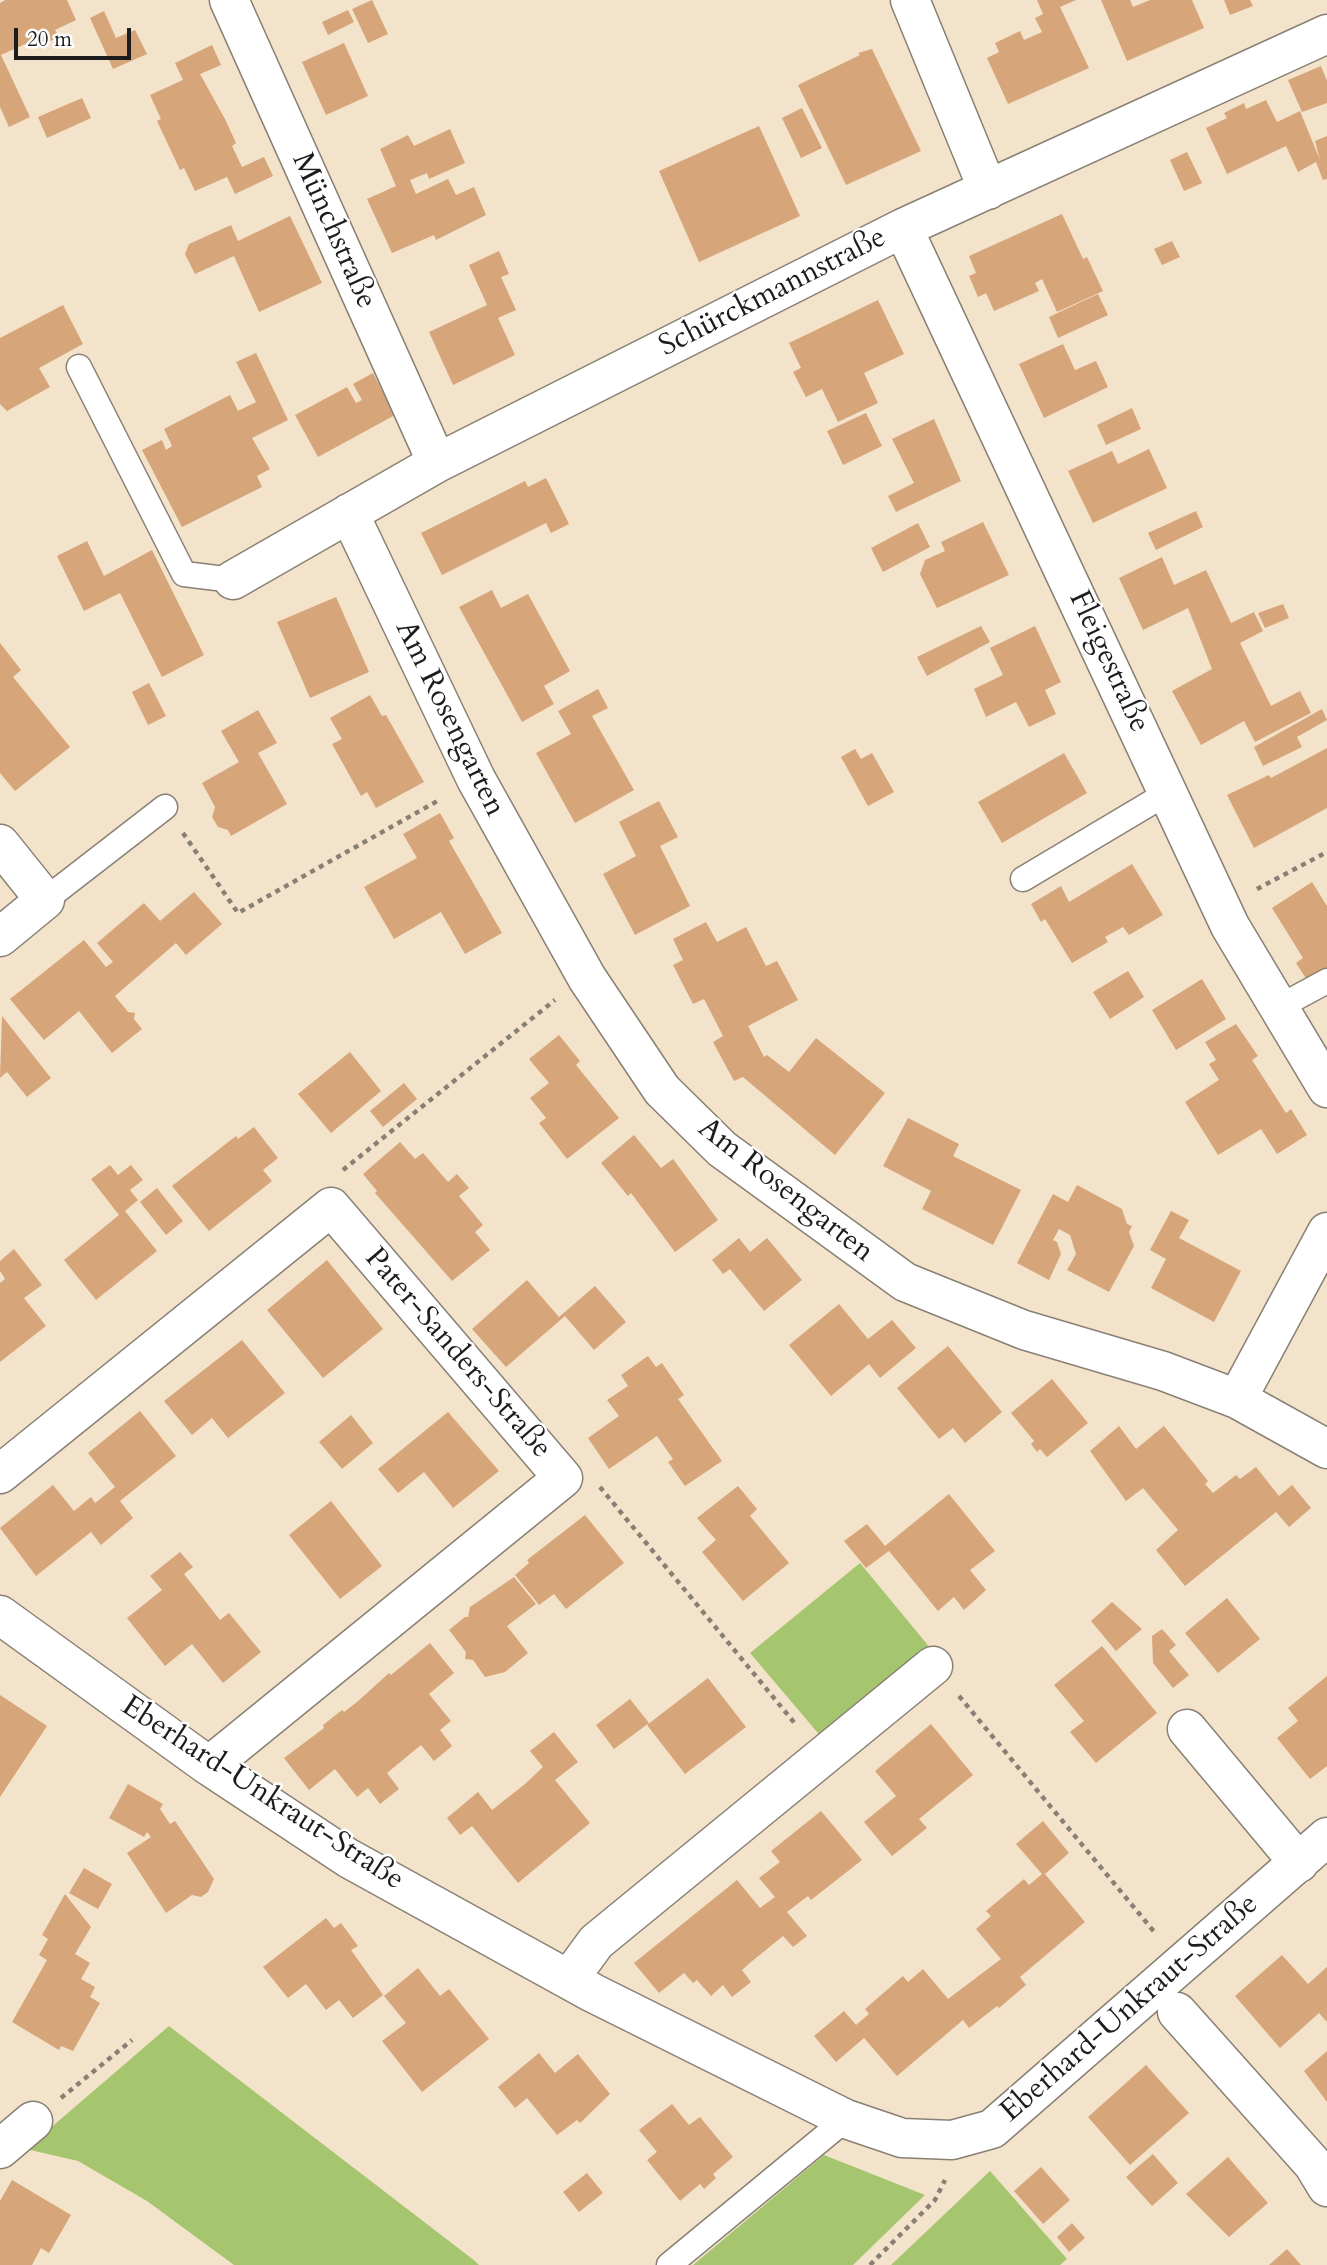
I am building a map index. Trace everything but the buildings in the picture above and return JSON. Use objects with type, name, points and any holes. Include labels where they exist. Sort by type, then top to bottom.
[{"type":"street","name":"Münchstraße","points":[[229,0],[437,463]]},
{"type":"street","points":[[910,0],[988,190]]},
{"type":"street","name":"Schürckmannstraße","points":[[233,580],[437,463],[903,228],[1327,34]]},
{"type":"street","name":"Fleigestraße","points":[[903,228],[1222,907],[1327,1088]]},
{"type":"street","name":"Am Rosengarten","points":[[349,513],[476,779],[587,978],[662,1090],[722,1149],[905,1282],[1024,1330],[1163,1371],[1237,1399],[1327,1449]]},
{"type":"street","points":[[0,844],[46,900],[0,937]]},
{"type":"street","points":[[0,1474],[331,1208]]},
{"type":"street","name":"Pater-Sanders-Straße","points":[[209,1766],[563,1478],[331,1208]]},
{"type":"street","points":[[1237,1399],[1327,1232]]},
{"type":"street","name":"Eberhard-Unkraut-Straße","points":[[0,1615],[209,1766],[348,1858],[569,1979],[846,2119],[902,2138],[952,2140],[992,2129],[1327,1837]]},
{"type":"street","points":[[569,1979],[596,1942],[933,1666]]},
{"type":"street","points":[[1187,1729],[1299,1863]]},
{"type":"street","points":[[1177,2012],[1312,2164],[1327,2187]]},
{"type":"street","points":[[0,2149],[33,2121]]},
{"type":"lane","points":[[79,367],[184,573],[233,580]]},
{"type":"lane","points":[[1023,879],[1169,792]]},
{"type":"lane","points":[[46,900],[164,807]]},
{"type":"lane","points":[[1279,1007],[1327,981]]},
{"type":"lane","points":[[669,2265],[846,2119]]},
{"type":"path","points":[[164,807],[238,913],[476,779]]},
{"type":"path","points":[[1222,907],[1327,852]]},
{"type":"path","points":[[331,1208],[342,1170],[567,990],[587,978]]},
{"type":"path","points":[[563,1478],[597,1483],[822,1757]]},
{"type":"path","points":[[933,1666],[1182,1965]]},
{"type":"path","points":[[33,2121],[132,2040]]},
{"type":"path","points":[[870,2265],[935,2200],[952,2168],[952,2140]]},
{"type":"green space","points":[[860,1563],[936,1655],[829,1746],[750,1653]]},
{"type":"green space","points":[[169,2026],[479,2265],[234,2265],[147,2201],[78,2161],[26,2149]]},
{"type":"green space","points":[[824,2155],[925,2195],[853,2265],[693,2265]]},
{"type":"green space","points":[[990,2171],[1067,2259],[1060,2265],[891,2265]]}]
